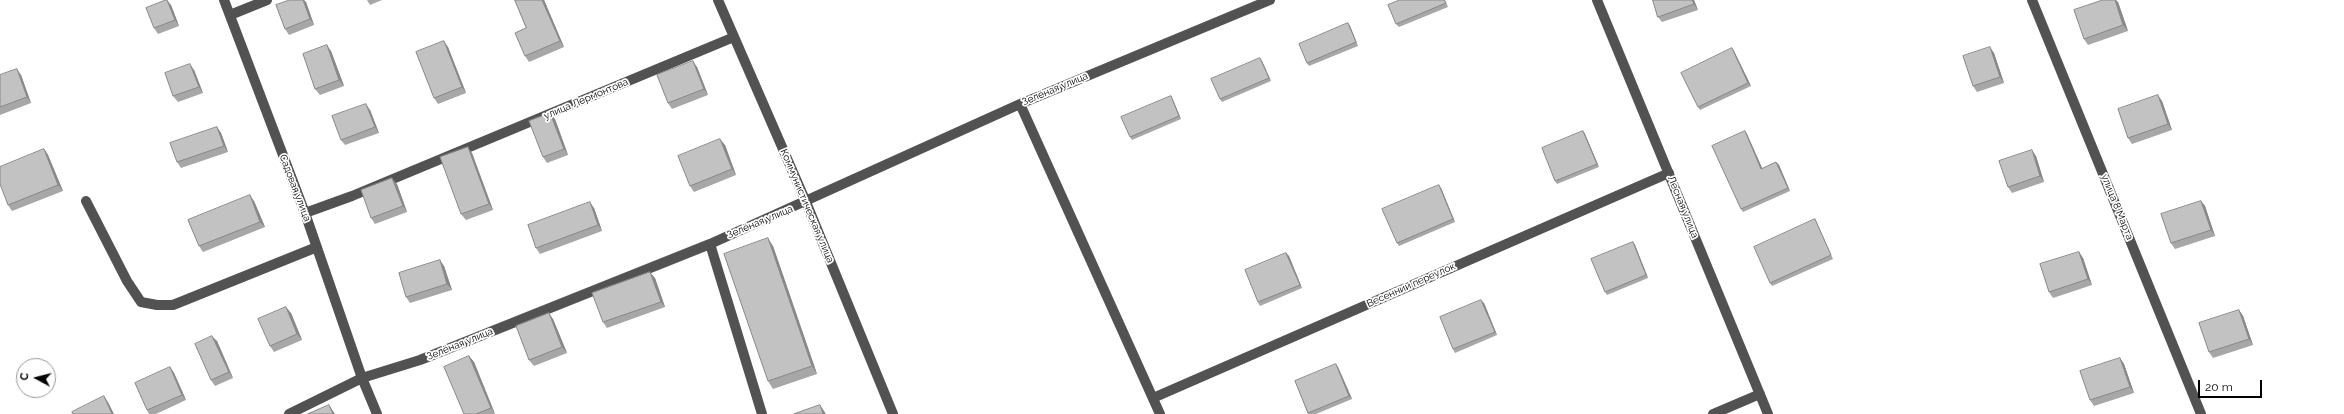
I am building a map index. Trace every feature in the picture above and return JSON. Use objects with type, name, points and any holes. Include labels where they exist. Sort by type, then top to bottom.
[{"type":"street","name":"Садовая улица","points":[[224,0],[305,213],[362,378],[377,414]]},
{"type":"street","points":[[230,15],[267,0]]},
{"type":"street","name":"Коммунистическая улица","points":[[718,0],[806,202],[893,414]]},
{"type":"street","name":"Зелёная улица","points":[[289,414],[362,378],[420,360],[710,244],[806,202],[1020,104],[1270,0]]},
{"type":"street","name":"Лесная улица","points":[[1597,0],[1768,414]]},
{"type":"street","name":"улица 8 Марта","points":[[2032,0],[2201,414]]},
{"type":"street","name":"улица Лермонтова","points":[[305,213],[352,196],[734,37]]},
{"type":"street","points":[[1020,104],[1160,414]]},
{"type":"street","name":"Весенний переулок","points":[[1153,398],[1669,173]]},
{"type":"street","points":[[86,201],[130,286],[141,302],[157,305],[173,305],[317,247]]},
{"type":"street","points":[[710,244],[762,414]]},
{"type":"street","points":[[1713,414],[1760,394]]},
{"type":"building","points":[[166,0],[175,20],[154,28],[146,8]]},
{"type":"building","points":[[290,0],[303,0],[310,19],[285,29],[276,5]]},
{"type":"building","points":[[515,0],[542,0],[560,41],[525,56],[515,33],[526,28]]},
{"type":"building","points":[[1400,0],[1444,0],[1446,3],[1396,24],[1388,5]]},
{"type":"building","points":[[1653,0],[1692,0],[1694,4],[1658,17]]},
{"type":"building","points":[[2103,0],[2115,0],[2123,25],[2084,39],[2074,10]]},
{"type":"building","points":[[1348,23],[1356,42],[1307,63],[1299,44]]},
{"type":"building","points":[[444,41],[462,87],[434,98],[416,52]]},
{"type":"building","points":[[327,45],[339,80],[315,89],[303,54]]},
{"type":"building","points":[[1990,47],[2000,77],[1973,86],[1963,56]]},
{"type":"building","points":[[1732,48],[1748,83],[1698,107],[1681,73]]},
{"type":"building","points":[[1260,58],[1269,78],[1220,99],[1211,79]]},
{"type":"building","points":[[693,61],[704,89],[668,103],[657,75]]},
{"type":"building","points":[[190,64],[199,87],[173,96],[165,73]]},
{"type":"building","points":[[17,69],[27,97],[0,107],[0,75]]},
{"type":"building","points":[[2158,95],[2168,124],[2128,138],[2118,109]]},
{"type":"building","points":[[1171,96],[1179,116],[1130,137],[1121,117]]},
{"type":"building","points":[[366,104],[375,127],[341,140],[332,116]]},
{"type":"building","points":[[550,113],[564,149],[543,157],[529,121]]},
{"type":"building","points":[[217,127],[224,146],[177,162],[170,143]]},
{"type":"building","points":[[1583,131],[1597,164],[1555,181],[1542,148]]},
{"type":"building","points":[[1745,131],[1761,169],[1776,162],[1788,188],[1741,209],[1712,146]]},
{"type":"building","points":[[720,139],[732,169],[690,186],[678,156]]},
{"type":"building","points":[[468,147],[489,204],[461,214],[440,157]]},
{"type":"building","points":[[44,149],[58,185],[8,205],[0,184],[0,167]]},
{"type":"building","points":[[2032,150],[2040,176],[2008,187],[1999,161]]},
{"type":"building","points":[[392,178],[403,206],[371,218],[361,190]]},
{"type":"building","points":[[1439,185],[1453,219],[1397,243],[1382,209]]},
{"type":"building","points":[[250,195],[260,222],[199,246],[188,220]]},
{"type":"building","points":[[2201,201],[2211,230],[2171,243],[2161,214]]},
{"type":"building","points":[[590,202],[598,225],[536,248],[528,225]]},
{"type":"building","points":[[1815,219],[1831,255],[1770,283],[1754,247]]},
{"type":"building","points":[[768,238],[812,366],[768,381],[724,254]]},
{"type":"building","points":[[1633,242],[1646,275],[1605,292],[1591,259]]},
{"type":"building","points":[[2079,252],[2088,279],[2049,292],[2040,264]]},
{"type":"building","points":[[1286,253],[1300,285],[1258,302],[1245,270]]},
{"type":"building","points":[[440,260],[447,284],[406,297],[399,273]]},
{"type":"building","points":[[650,272],[661,302],[603,322],[592,293]]},
{"type":"building","points":[[1481,300],[1495,332],[1453,349],[1440,317]]},
{"type":"building","points":[[286,307],[297,334],[270,346],[258,319]]},
{"type":"building","points":[[2239,310],[2249,339],[2209,352],[2199,323]]},
{"type":"building","points":[[549,313],[562,347],[529,360],[516,326]]},
{"type":"building","points":[[212,336],[229,372],[211,380],[195,344]]},
{"type":"building","points":[[469,356],[491,408],[476,414],[464,414],[444,367]]},
{"type":"building","points":[[2120,358],[2130,387],[2090,400],[2080,371]]},
{"type":"building","points":[[1336,364],[1349,396],[1308,413],[1295,381]]},
{"type":"building","points":[[170,367],[182,395],[147,410],[135,383]]},
{"type":"building","points":[[104,396],[112,414],[73,414],[72,412]]},
{"type":"building","points":[[329,405],[333,414],[308,414]]},
{"type":"building","points":[[820,405],[823,414],[794,414]]}]
